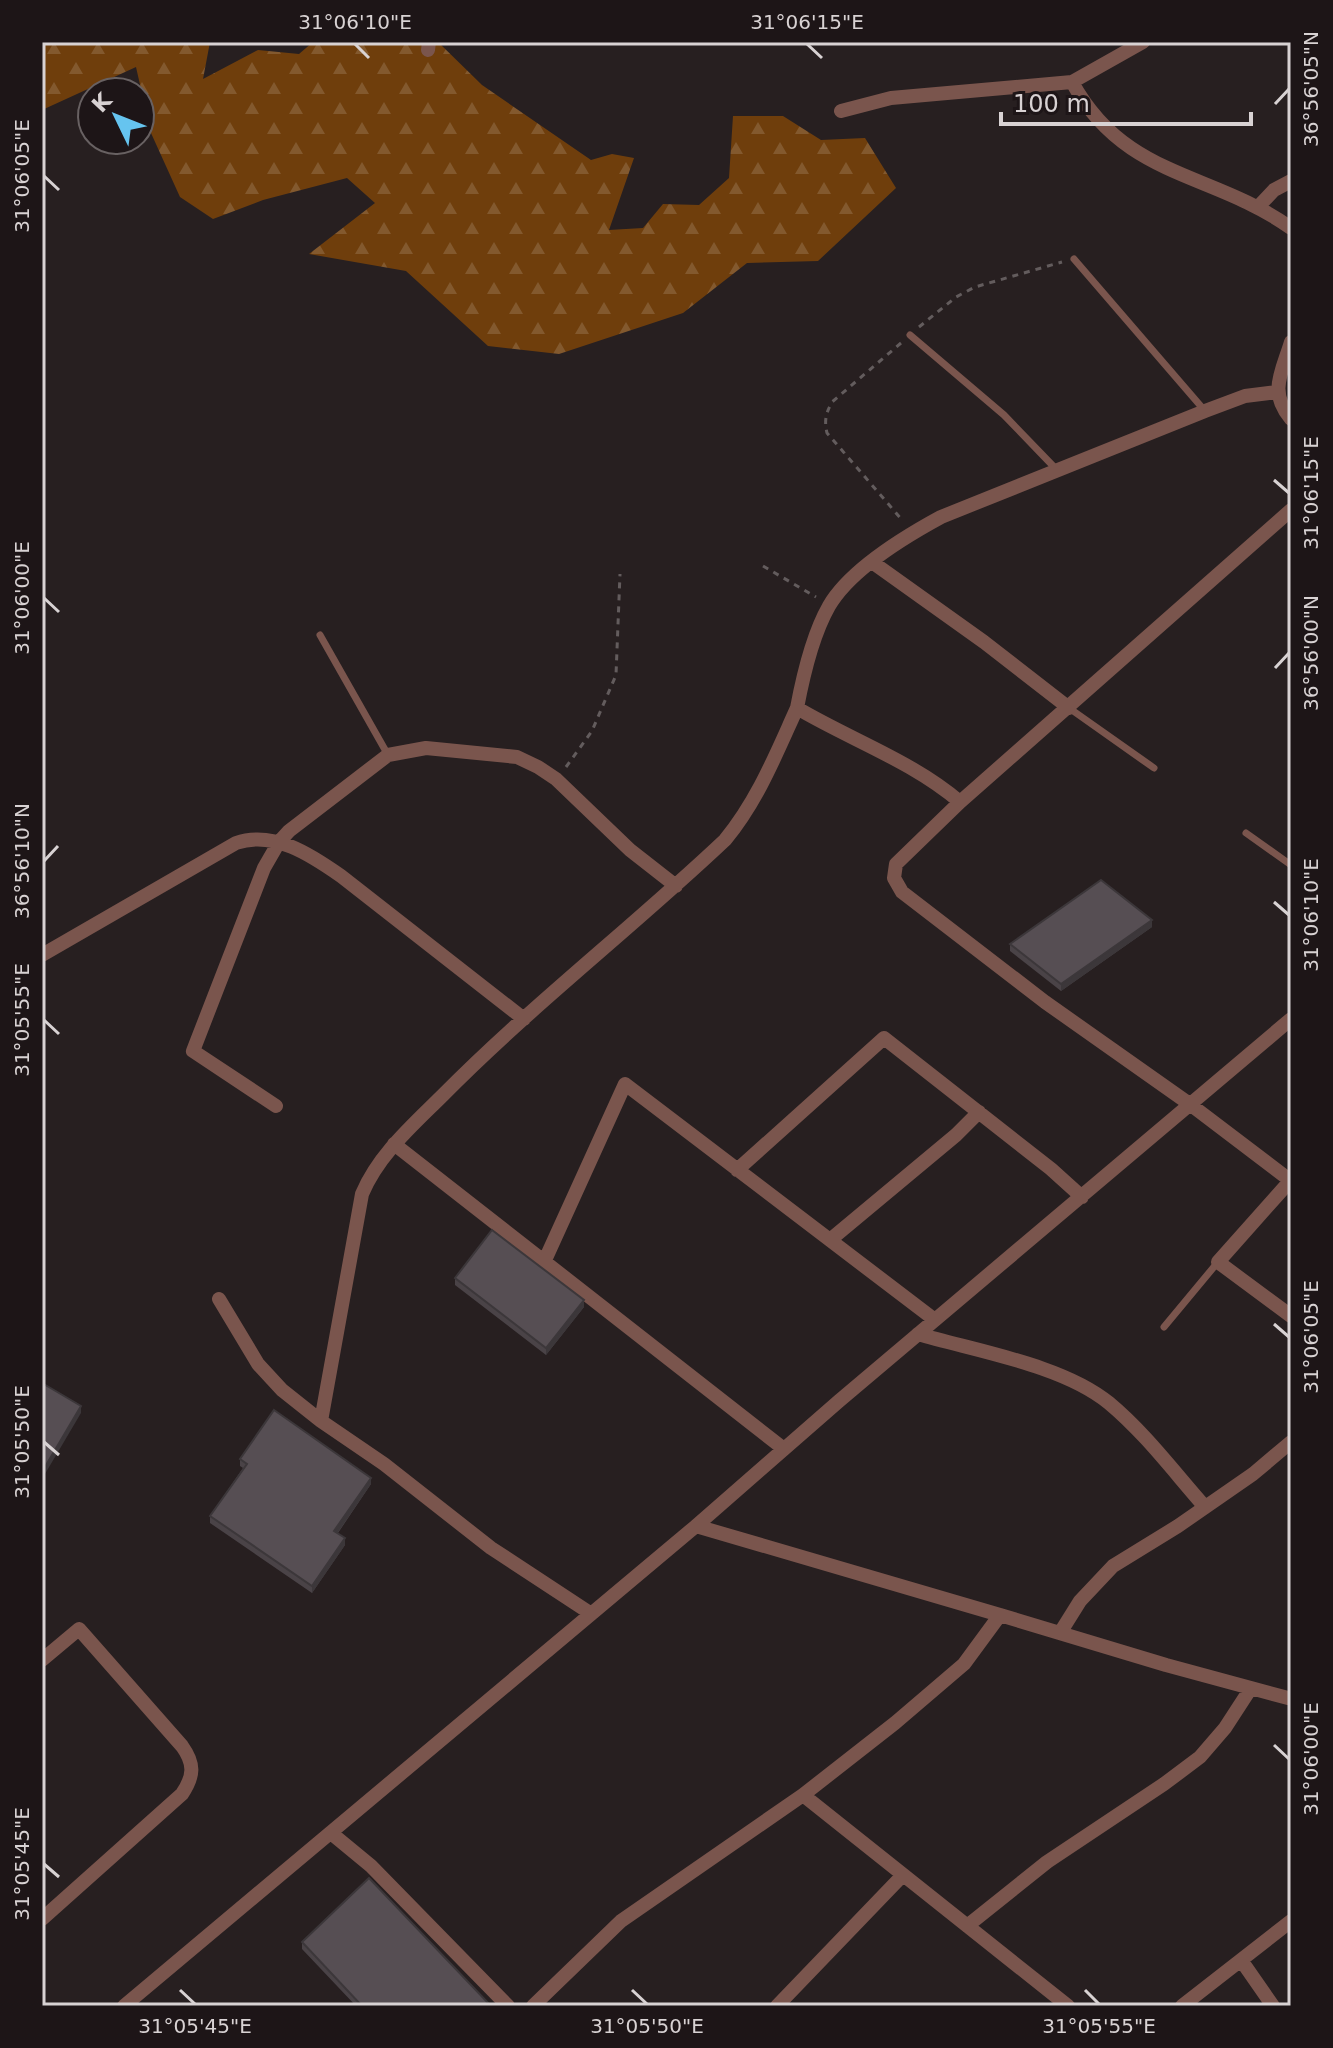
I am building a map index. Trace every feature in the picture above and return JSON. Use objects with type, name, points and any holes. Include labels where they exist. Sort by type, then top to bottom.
[{"type":"street","points":[[841,111],[891,98],[1072,82],[1143,42]]},
{"type":"street","points":[[1072,82],[1096,118],[1129,148],[1148,160],[1258,207],[1291,228]]},
{"type":"street","points":[[1258,207],[1274,190],[1291,181]]},
{"type":"street","points":[[1291,342],[1277,392],[1280,404],[1291,419]]},
{"type":"street","points":[[321,1421],[362,1194],[376,1167],[394,1144],[472,1066],[676,886],[725,840],[746,814],[797,708],[803,678],[829,605],[872,562],[913,532],[941,517],[1245,396],[1277,392]]},
{"type":"street","points":[[1291,510],[960,802],[901,857],[894,871],[897,885],[1045,1002],[1291,1180],[1218,1262],[1291,1316]]},
{"type":"street","points":[[872,562],[1069,708]]},
{"type":"street","points":[[797,708],[834,730],[910,766],[960,802]]},
{"type":"street","points":[[276,1106],[193,1051],[264,868],[279,842],[301,821],[388,755],[426,748],[517,757],[556,779],[610,833],[676,886]]},
{"type":"street","points":[[42,955],[236,843],[260,839],[279,842],[310,856],[341,876],[524,1019]]},
{"type":"street","points":[[124,2006],[696,1526],[1291,1019]]},
{"type":"street","points":[[737,1170],[884,1038],[1051,1169],[1082,1197]]},
{"type":"street","points":[[545,1260],[625,1084],[935,1320]]},
{"type":"street","points":[[830,1240],[956,1135],[979,1112]]},
{"type":"street","points":[[394,1144],[784,1449]]},
{"type":"street","points":[[219,1299],[258,1364],[282,1390],[384,1464],[491,1548],[590,1613]]},
{"type":"street","points":[[918,1334],[1044,1368],[1107,1401],[1139,1431],[1205,1507]]},
{"type":"street","points":[[1060,1633],[1080,1601],[1113,1566],[1253,1474],[1291,1442]]},
{"type":"street","points":[[696,1526],[1251,1688],[1290,1696]]},
{"type":"street","points":[[533,2006],[621,1921],[803,1795],[895,1723],[964,1664],[1000,1615]]},
{"type":"street","points":[[42,1660],[79,1629],[182,1746],[192,1765],[192,1774],[182,1794],[42,1919]]},
{"type":"street","points":[[967,1926],[1047,1862],[1200,1757],[1225,1728],[1251,1688]]},
{"type":"street","points":[[803,1795],[1068,2006]]},
{"type":"street","points":[[331,1833],[371,1866],[508,2006]]},
{"type":"street","points":[[777,2006],[903,1875]]},
{"type":"street","points":[[1182,2006],[1291,1921]]},
{"type":"street","points":[[1241,1960],[1273,2006]]},
{"type":"lane","points":[[1074,259],[1205,411]]},
{"type":"lane","points":[[910,335],[1004,415],[1056,469]]},
{"type":"lane","points":[[320,635],[388,755]]},
{"type":"lane","points":[[1069,708],[1154,768]]},
{"type":"lane","points":[[1246,833],[1291,865]]},
{"type":"lane","points":[[1164,1327],[1218,1262]]},
{"type":"path","points":[[913,532],[827,433],[824,423],[832,402],[956,297],[975,287],[1074,259]]},
{"type":"path","points":[[763,566],[829,605]]},
{"type":"path","points":[[556,779],[592,731],[616,675],[620,574]]},
{"type":"green space","points":[[42,42],[210,42],[203,79],[258,50],[299,54],[313,42],[438,42],[482,85],[591,160],[612,154],[634,158],[609,230],[643,228],[663,204],[699,205],[729,178],[733,116],[783,116],[821,140],[865,138],[896,188],[818,261],[747,263],[683,313],[559,354],[488,346],[406,271],[309,254],[375,203],[347,178],[263,200],[213,219],[180,197],[156,144],[156,76],[138,76],[136,67],[116,76],[76,76],[76,94],[42,110]]},
{"type":"building","points":[[1101,880],[1152,920],[1061,984],[1010,944]]},
{"type":"building","points":[[492,1230],[584,1300],[546,1348],[455,1278]]},
{"type":"building","points":[[42,1383],[81,1406],[42,1472]]},
{"type":"building","points":[[274,1410],[371,1478],[334,1531],[345,1538],[312,1586],[210,1516],[247,1464],[240,1459]]},
{"type":"building","points":[[369,1878],[491,2006],[362,2006],[302,1942]]}]
